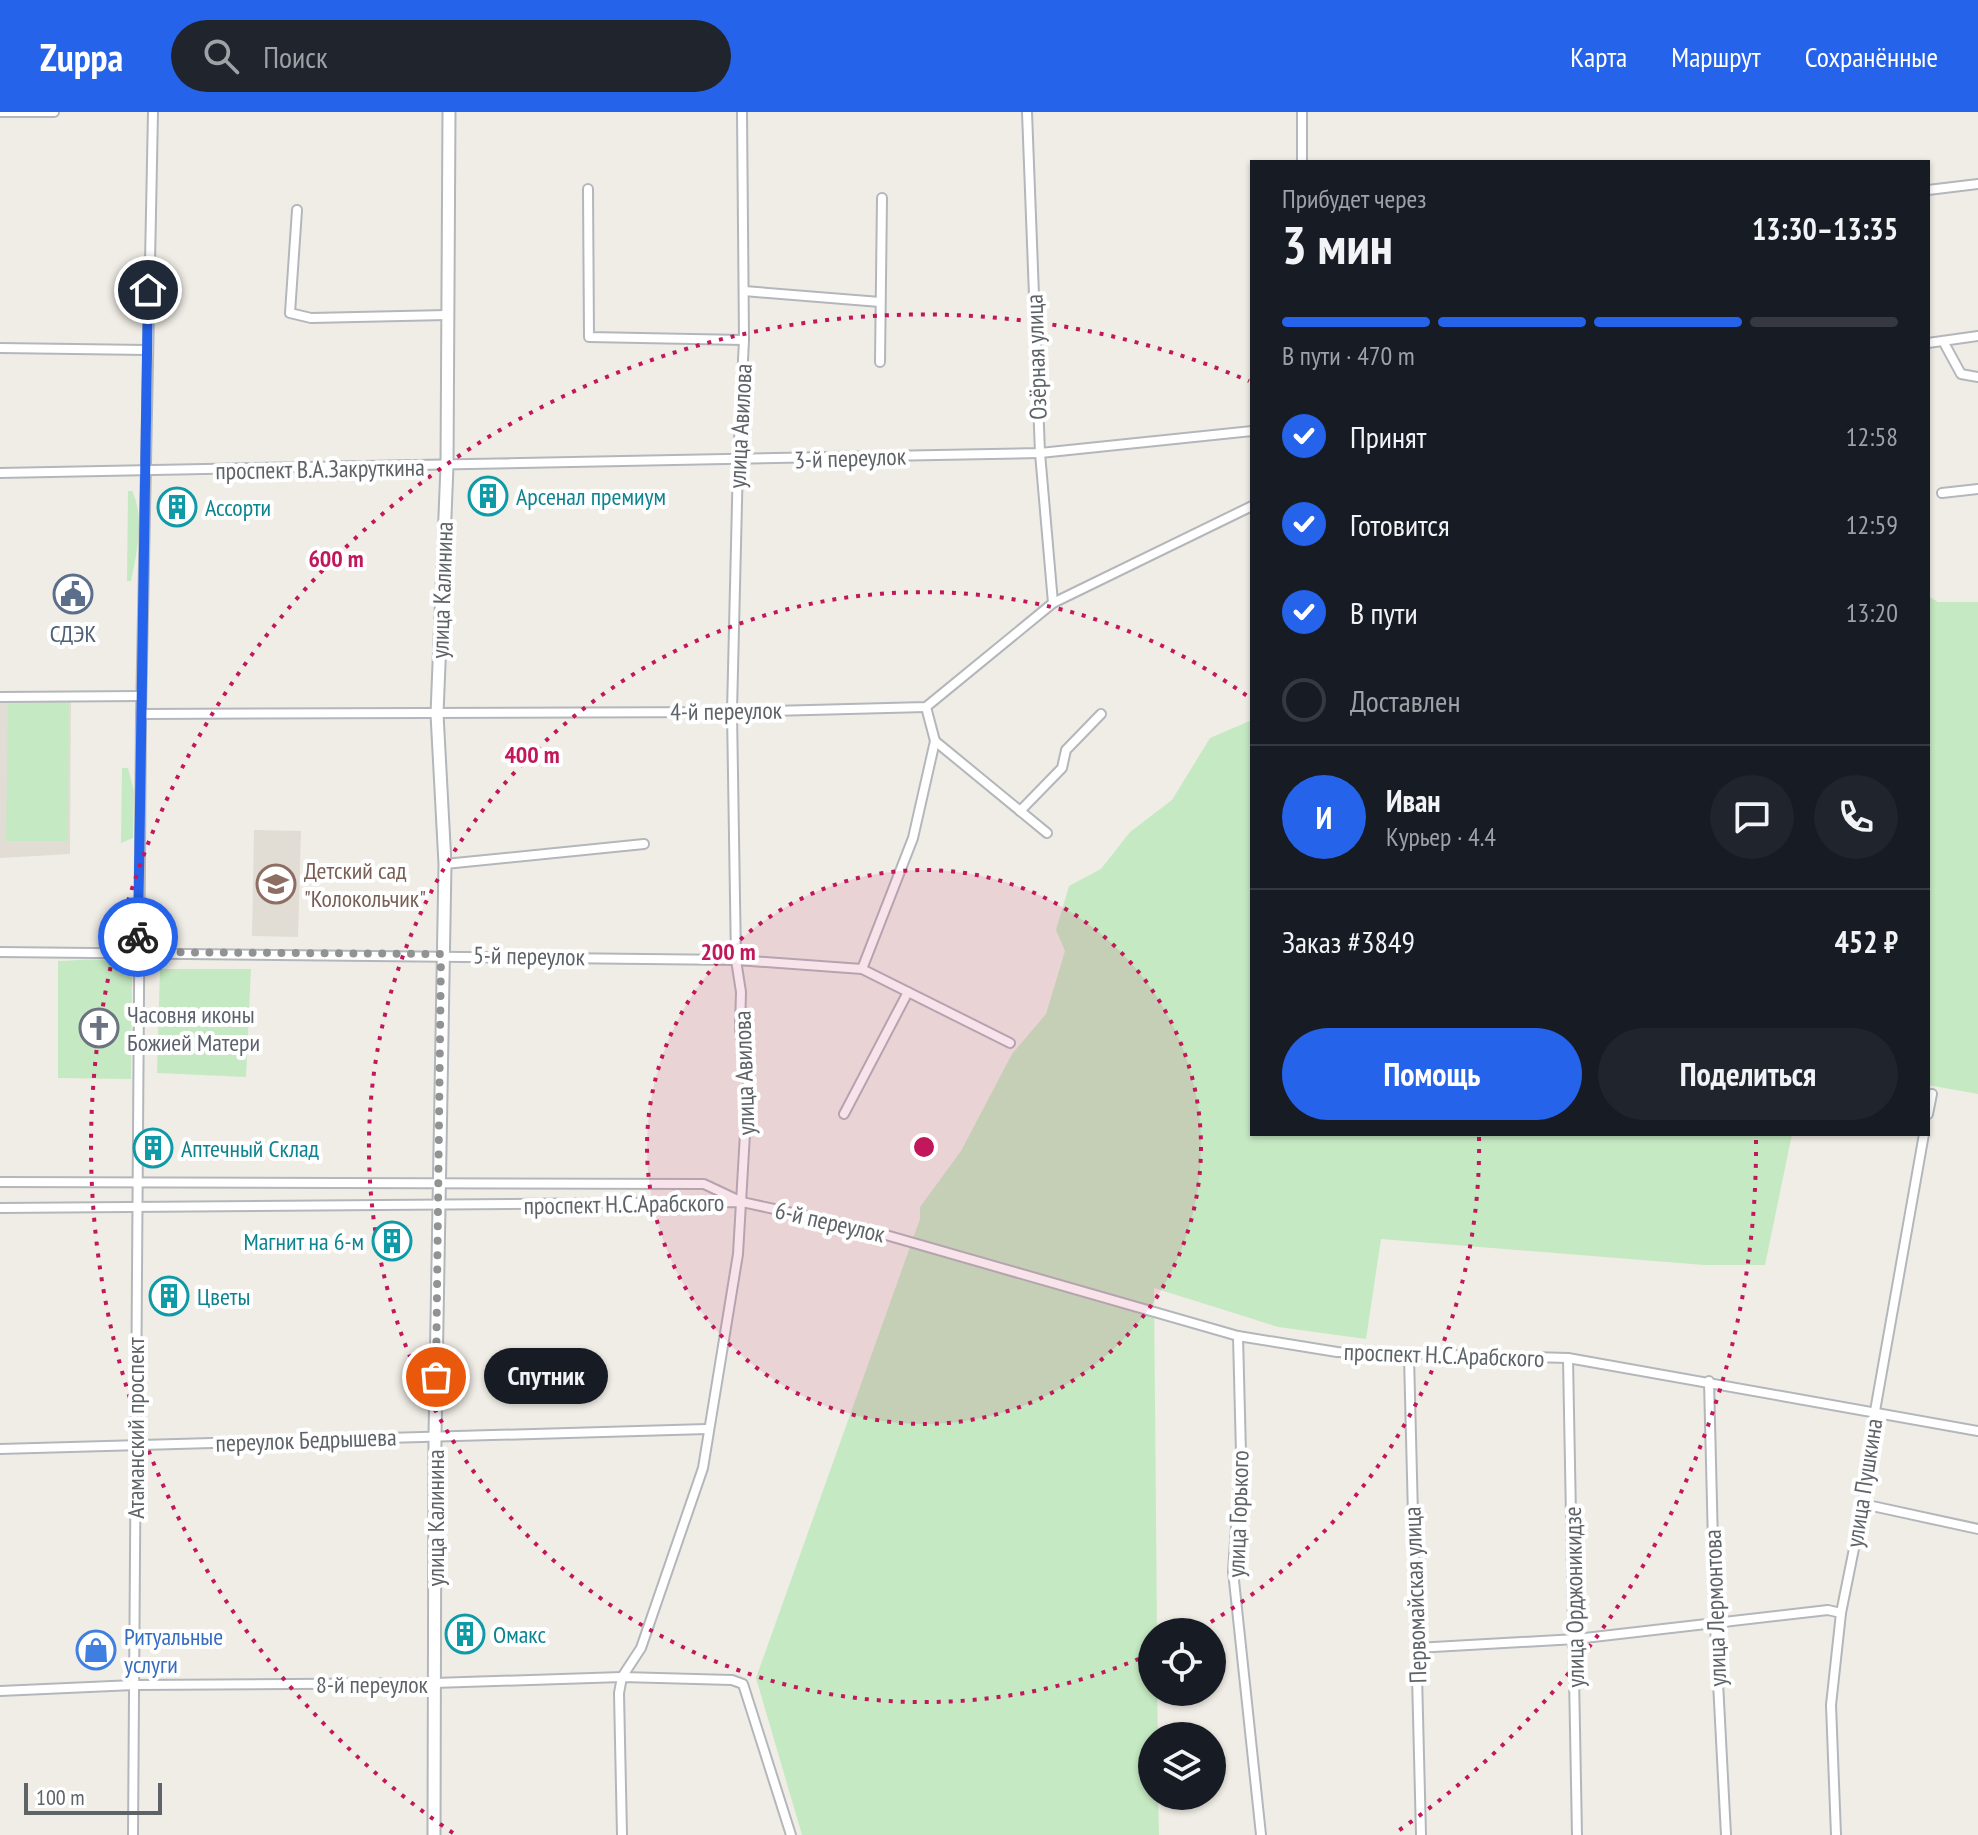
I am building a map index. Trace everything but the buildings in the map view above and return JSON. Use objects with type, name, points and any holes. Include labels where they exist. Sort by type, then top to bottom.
[{"type":"main road","name":"улица Калинина","points":[[434,1835],[435,1435],[441,954],[445,864],[437,714],[447,466],[449,112]]},
{"type":"street","points":[[0,112],[54,112]]},
{"type":"street","name":"Атаманский проспект","points":[[133,1835],[138,952],[144,472],[153,112]]},
{"type":"street","name":"улица Авилова","points":[[622,1835],[618,1704],[622,1677],[641,1648],[703,1468],[738,1254],[742,1202],[748,1082],[740,1028],[741,992],[736,960],[732,712],[744,340],[742,112]]},
{"type":"street","name":"Озёрная улица","points":[[1027,112],[1040,453],[1053,603]]},
{"type":"street","points":[[1302,112],[1302,160]]},
{"type":"street","points":[[1930,190],[1978,184]]},
{"type":"street","name":"улица Авилова","points":[[588,189],[589,337],[744,340]]},
{"type":"street","points":[[880,362],[882,198]]},
{"type":"street","points":[[297,210],[290,313],[311,318],[447,315]]},
{"type":"street","points":[[744,291],[880,302]]},
{"type":"street","points":[[1930,343],[1978,336]]},
{"type":"street","points":[[1943,341],[1961,374],[1978,377]]},
{"type":"street","points":[[0,348],[147,350]]},
{"type":"street","name":"3-й переулок","points":[[447,466],[1040,453],[1250,431]]},
{"type":"street","name":"проспект В.А.Закруткина","points":[[0,473],[447,466]]},
{"type":"street","points":[[1942,493],[1978,489]]},
{"type":"street","points":[[862,969],[913,838],[935,741],[926,707],[1053,603],[1250,507]]},
{"type":"street","points":[[0,697],[141,696]]},
{"type":"street","name":"4-й переулок","points":[[141,714],[732,712],[926,707]]},
{"type":"street","points":[[1020,811],[1062,768],[1066,750],[1101,714]]},
{"type":"street","points":[[935,741],[1047,833]]},
{"type":"street","points":[[445,864],[644,844]]},
{"type":"street","name":"5-й переулок","points":[[0,952],[441,954],[736,960],[862,969],[1010,1043]]},
{"type":"street","points":[[844,1114],[908,992]]},
{"type":"street","points":[[1930,1104],[1932,1094]]},
{"type":"street","name":"улица Пушкина","points":[[1836,1835],[1831,1705],[1841,1613],[1863,1504],[1875,1411],[1924,1136]]},
{"type":"street","name":"проспект Н.С.Арабского","points":[[0,1182],[704,1184],[742,1202]]},
{"type":"street","name":"проспект Н.С.Арабского","points":[[0,1208],[439,1207],[742,1202]]},
{"type":"street","name":"6-й переулок","points":[[742,1202],[917,1243]]},
{"type":"street","name":"проспект Н.С.Арабского","points":[[917,1243],[1238,1336],[1287,1346],[1409,1356],[1568,1358],[1978,1431]]},
{"type":"street","name":"улица Горького","points":[[1238,1336],[1241,1454],[1233,1571],[1261,1835]]},
{"type":"street","name":"Первомайская улица","points":[[1409,1356],[1421,1835]]},
{"type":"street","name":"улица Орджоникидзе","points":[[1568,1358],[1576,1639],[1577,1835]]},
{"type":"street","name":"улица Лермонтова","points":[[1709,1381],[1715,1625],[1726,1835]]},
{"type":"street","name":"переулок Бедрышева","points":[[0,1449],[707,1429]]},
{"type":"street","points":[[1863,1504],[1978,1529]]},
{"type":"street","points":[[1416,1648],[1576,1639],[1828,1610],[1841,1613]]},
{"type":"street","name":"8-й переулок","points":[[0,1691],[134,1685],[434,1683],[622,1677],[732,1680],[743,1684],[791,1835]]},
{"type":"shaded area","points":[[0,701],[71,701],[70,854],[0,858]]},
{"type":"shaded area","name":"Детский сад \"Колокольчик\"","points":[[254,830],[301,831],[298,937],[252,936]]},
{"type":"green space","points":[[128,491],[132,491],[136,501],[139,524],[131,581],[127,581]]},
{"type":"green space","points":[[1930,597],[1938,602],[1978,602],[1978,1094],[1930,1085]]},
{"type":"green space","points":[[69,702],[68,841],[6,841],[8,704]]},
{"type":"green space","points":[[1250,721],[1250,1136],[1792,1136],[1765,1265],[1704,1265],[1381,1239],[1366,1339],[1278,1327],[1154,1288],[1157,1618],[1138,1618],[1138,1706],[1157,1706],[1158,1722],[1138,1722],[1138,1810],[1158,1810],[1159,1835],[802,1835],[756,1678],[920,1219],[920,1207],[961,1151],[1012,1054],[1046,1014],[1065,951],[1056,930],[1069,886],[1101,869],[1130,832],[1172,800],[1210,738]]},
{"type":"green space","points":[[122,768],[128,768],[134,791],[133,838],[121,843]]},
{"type":"green space","points":[[58,961],[110,961],[126,970],[132,979],[131,1079],[58,1078]]},
{"type":"green space","points":[[160,969],[251,969],[246,1077],[157,1073]]},
{"type":"way so far","points":[[138,937],[138,952],[441,954],[436,1377]]},
{"type":"place","name":"Арсенал премиум","points":[[488,496]]},
{"type":"place","name":"Ассорти","points":[[177,507]]},
{"type":"place","name":"СДЭК","points":[[73,594]]},
{"type":"place","name":"Детский сад \"Колокольчик\"","points":[[276,884]]},
{"type":"place","name":"Часовня иконы Божией Матери","points":[[99,1028]]},
{"type":"place","name":"Аптечный Склад","points":[[153,1148]]},
{"type":"place","name":"Магнит на 6-м","points":[[392,1241]]},
{"type":"place","name":"Цветы","points":[[169,1296]]},
{"type":"place","name":"Спутник","points":[[436,1377]]},
{"type":"place","name":"Омакс","points":[[465,1634]]},
{"type":"place","name":"Ритуальные услуги","points":[[96,1650]]},
{"type":"route","points":[[138,937],[148,290]]}]
